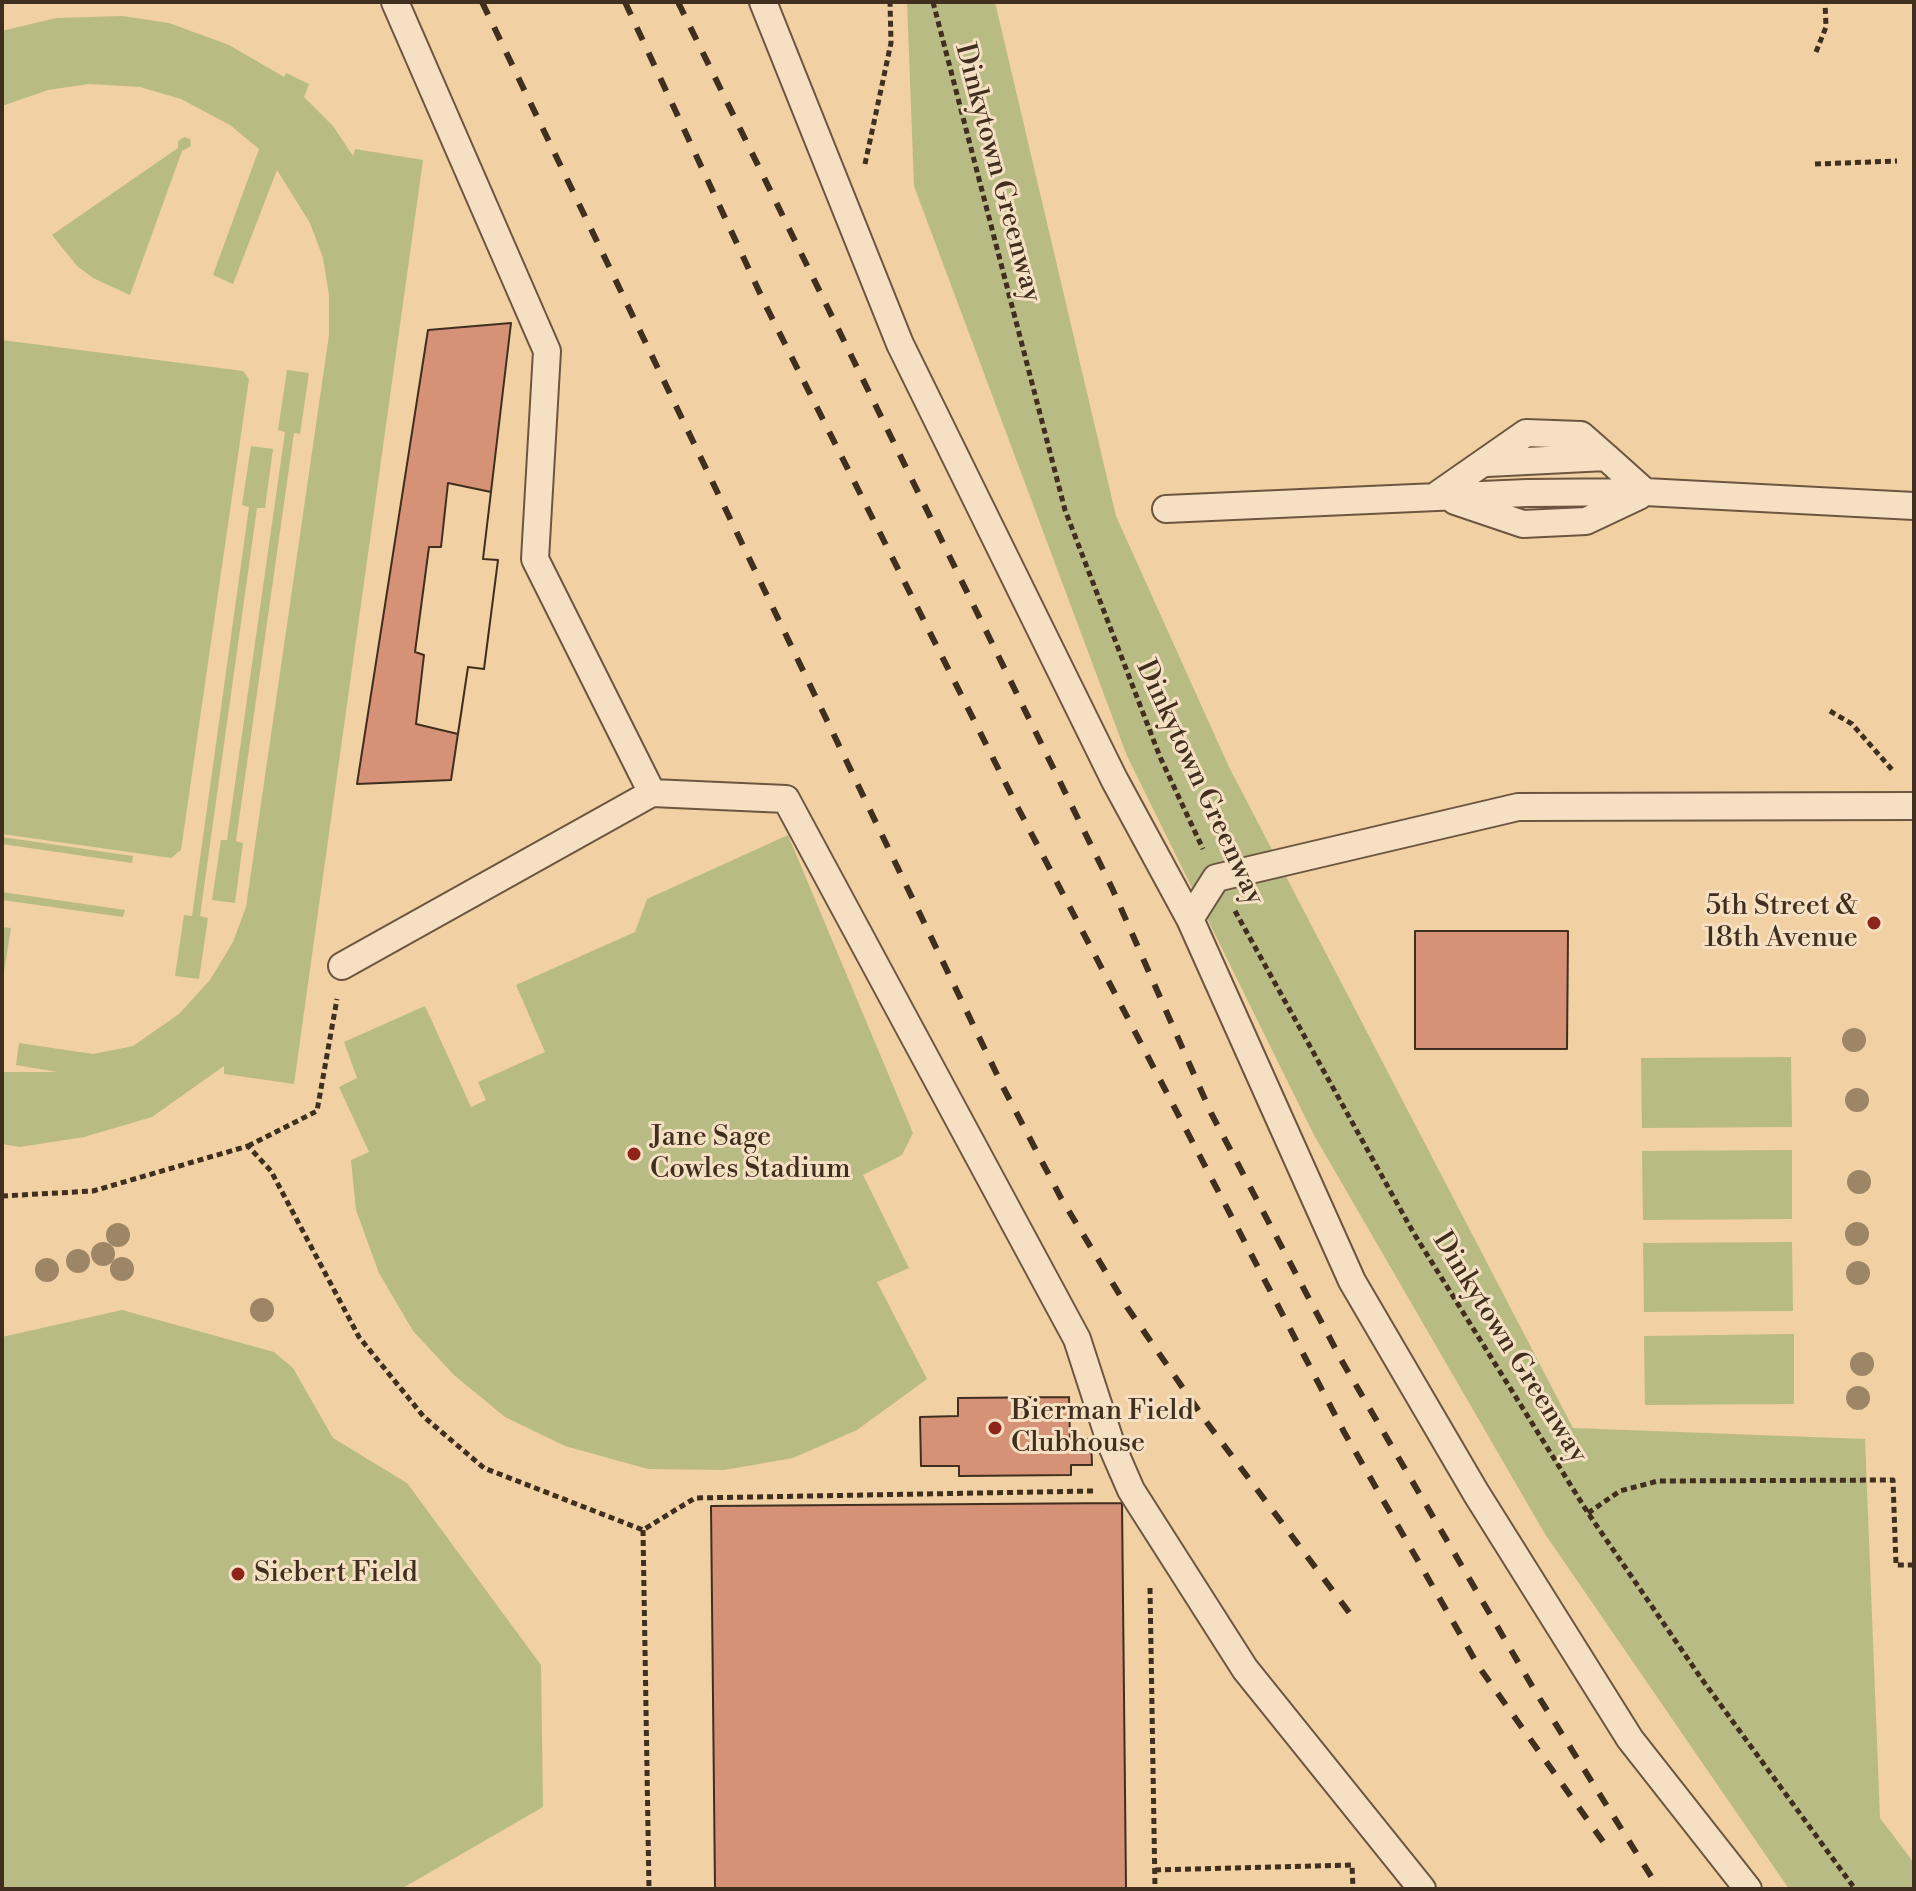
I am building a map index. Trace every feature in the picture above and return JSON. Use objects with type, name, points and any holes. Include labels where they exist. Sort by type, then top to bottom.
[{"type":"lane","points":[[395,2],[547,351],[535,559],[652,793]]},
{"type":"lane","points":[[763,2],[900,344],[1114,779],[1190,919],[1352,1281],[1476,1493],[1630,1739],[1748,1889]]},
{"type":"lane","points":[[1437,495],[1483,463],[1606,457],[1645,492]]},
{"type":"lane","points":[[1166,509],[1437,495],[1523,524],[1586,521],[1645,492],[1914,506]]},
{"type":"lane","points":[[342,966],[652,793],[786,799],[1077,1339],[1111,1444],[1131,1490],[1245,1669],[1422,1889]]},
{"type":"lane","points":[[1190,919],[1216,878],[1518,807],[1914,806]]},
{"type":"path","points":[[852,223],[891,43],[890,2]]},
{"type":"path","name":"Dinkytown Greenway","points":[[933,2],[1065,510],[1160,757],[1216,878],[1413,1232],[1588,1513],[1701,1678],[1855,1889]]},
{"type":"path","points":[[1816,52],[1826,27],[1825,2]]},
{"type":"path","points":[[1815,164],[1897,161]]},
{"type":"path","points":[[1830,711],[1852,724],[1895,773]]},
{"type":"path","points":[[2,1196],[93,1191],[248,1146],[317,1111],[342,966]]},
{"type":"path","points":[[248,1146],[279,1185],[359,1337],[424,1417],[484,1468],[643,1530]]},
{"type":"path","points":[[1588,1513],[1620,1491],[1658,1481],[1893,1480],[1896,1565],[1914,1565]]},
{"type":"path","points":[[643,1530],[695,1498],[1131,1490]]},
{"type":"path","points":[[643,1530],[649,1889]]},
{"type":"path","points":[[1149,1574],[1155,1889]]},
{"type":"path","points":[[1155,1870],[1352,1865],[1353,1889]]},
{"type":"green space","points":[[907,2],[995,2],[1116,516],[1229,767],[1573,1428],[1865,1439],[1880,1818],[1914,1863],[1914,1889],[1789,1889],[1545,1534],[1314,1135],[1127,756],[914,186]]},
{"type":"green space","points":[[122,16],[169,23],[229,45],[284,77],[286,73],[309,84],[304,97],[333,126],[353,156],[355,149],[423,160],[294,1084],[224,1074],[224,1066],[152,1117],[84,1137],[20,1147],[2,1144],[2,1072],[57,1072],[16,1065],[19,1043],[93,1054],[133,1046],[179,1014],[210,980],[233,942],[246,907],[329,335],[329,295],[323,258],[310,223],[277,170],[233,284],[213,275],[259,149],[230,125],[181,99],[140,87],[89,84],[48,90],[2,106],[2,31],[56,18]]},
{"type":"green space","points":[[184,137],[190,139],[191,146],[182,151],[130,295],[93,278],[77,266],[52,235],[178,148],[178,141]]},
{"type":"green space","points":[[2,340],[243,371],[249,379],[181,850],[171,858],[2,834]]},
{"type":"green space","points":[[287,370],[309,373],[300,434],[294,433],[236,841],[243,843],[235,903],[212,900],[221,840],[227,840],[285,432],[278,430]]},
{"type":"green space","points":[[251,446],[273,449],[265,508],[257,508],[200,916],[208,918],[199,979],[175,976],[184,915],[192,916],[249,507],[242,505]]},
{"type":"green space","name":"Jane Sage Cowles Stadium","points":[[788,835],[913,1133],[902,1155],[863,1175],[909,1268],[877,1282],[927,1379],[857,1430],[793,1458],[724,1470],[648,1469],[565,1446],[505,1417],[454,1375],[413,1331],[379,1273],[356,1210],[351,1160],[369,1152],[339,1087],[357,1078],[344,1042],[425,1006],[471,1107],[486,1100],[478,1082],[545,1052],[516,985],[635,932],[647,899]]},
{"type":"green space","points":[[2,837],[133,856],[132,863],[2,844]]},
{"type":"green space","points":[[2,892],[125,910],[123,917],[2,900]]},
{"type":"green space","points":[[2,927],[11,928],[2,984]]},
{"type":"green space","points":[[1791,1057],[1792,1127],[1642,1128],[1641,1058]]},
{"type":"green space","points":[[1792,1150],[1792,1219],[1643,1220],[1642,1151]]},
{"type":"green space","points":[[1792,1242],[1793,1311],[1644,1312],[1643,1243]]},
{"type":"green space","name":"Siebert Field","points":[[122,1310],[274,1352],[293,1368],[333,1438],[407,1483],[541,1665],[543,1807],[401,1889],[2,1889],[2,1337]]},
{"type":"green space","points":[[1794,1334],[1794,1404],[1645,1405],[1644,1336]]},
{"type":"building","points":[[511,323],[483,559],[498,560],[484,669],[468,667],[451,780],[357,784],[428,330]]},
{"type":"building","points":[[448,483],[491,492],[483,559],[498,560],[484,669],[468,667],[458,734],[416,724],[424,655],[415,652],[429,547],[441,547]]},
{"type":"building","points":[[1415,931],[1568,931],[1567,1049],[1415,1049]]},
{"type":"building","name":"Bierman Field Clubhouse","points":[[1069,1397],[1070,1439],[1091,1439],[1092,1465],[1071,1465],[1071,1475],[959,1476],[959,1466],[921,1466],[920,1417],[958,1416],[958,1398]]},
{"type":"building","points":[[1122,1503],[1126,1889],[715,1889],[711,1506]]},
{"type":"railway","points":[[482,2],[1003,1087],[1061,1198],[1127,1307],[1205,1420],[1351,1615]]},
{"type":"railway","points":[[625,2],[765,304],[1017,806],[1344,1432],[1479,1667],[1604,1843]]},
{"type":"railway","points":[[678,2],[1112,888],[1211,1113],[1343,1363],[1535,1691],[1659,1889]]},
{"type":"place","name":"5th Street & 18th Avenue","points":[[1874,923]]},
{"type":"place","name":"Jane Sage Cowles Stadium","points":[[634,1154]]},
{"type":"place","name":"Bierman Field Clubhouse","points":[[995,1428]]},
{"type":"place","name":"Siebert Field","points":[[238,1574]]}]
